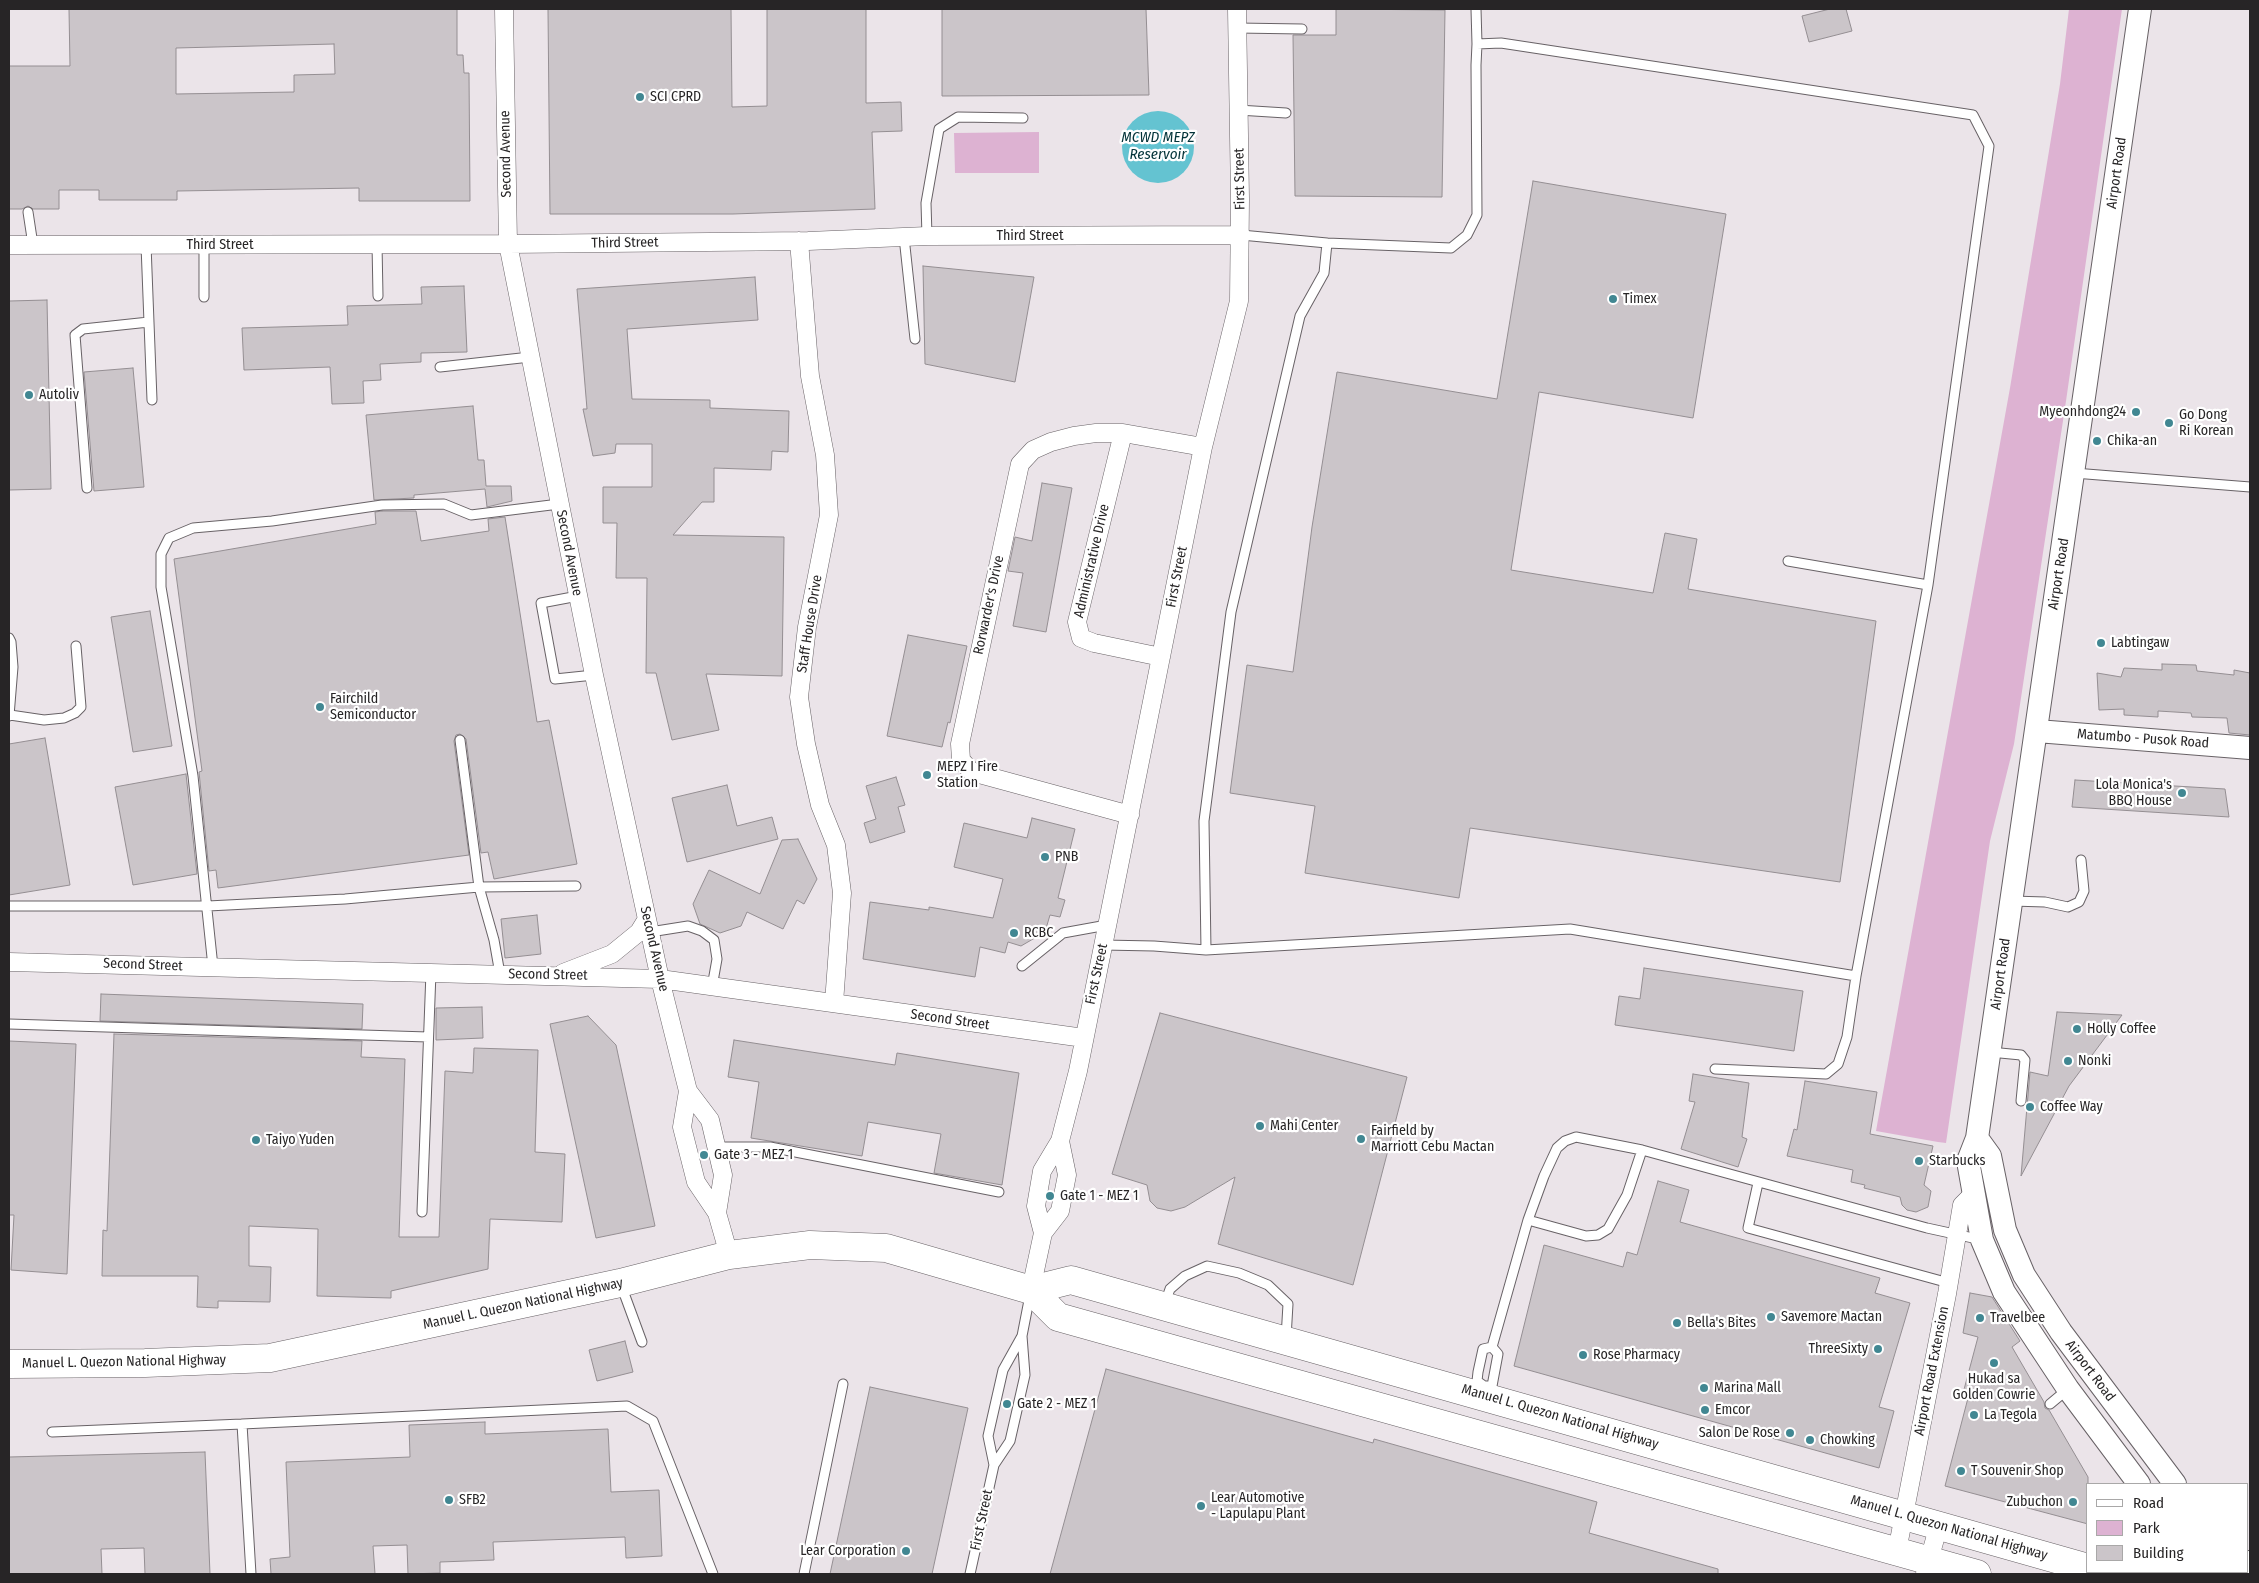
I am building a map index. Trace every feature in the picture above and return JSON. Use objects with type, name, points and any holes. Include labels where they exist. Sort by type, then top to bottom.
[{"type":"main road","name":"Manuel L. Quezon National Highway","points":[[9,1364],[145,1363],[270,1358],[620,1283],[729,1255],[810,1245],[886,1248],[1031,1290],[1058,1317],[1896,1552],[1927,1567],[1978,1574]]},
{"type":"main road","name":"Manuel L. Quezon National Highway","points":[[1031,1290],[1071,1280],[1286,1341],[1483,1391],[1903,1516],[2086,1567]]},
{"type":"street","name":"Second Avenue","points":[[504,9],[508,244],[594,674],[660,979],[688,1091],[710,1120],[723,1175],[717,1213]]},
{"type":"street","name":"First Street","points":[[1043,1234],[1036,1206],[1042,1171],[1060,1141],[1084,1038],[1203,447],[1239,301],[1237,9]]},
{"type":"street","name":"Airport Road","points":[[2138,1483],[2068,1388],[2004,1292],[1982,1240],[1972,1194],[1968,1161],[1977,1138],[1990,1052],[2140,9]]},
{"type":"street","name":"Third Street","points":[[9,245],[508,244],[799,241],[927,236],[1240,235]]},
{"type":"street","name":"Staff House Drive","points":[[799,241],[810,376],[826,455],[829,515],[806,626],[799,697],[806,744],[820,805],[836,845],[842,893],[834,1004]]},
{"type":"street","name":"Rorwarder's Drive","points":[[1130,815],[972,772],[961,760],[960,744],[1020,464],[1033,450],[1051,442],[1074,436],[1123,433],[1203,447]]},
{"type":"street","name":"Administrative Drive","points":[[1123,433],[1076,622],[1081,638],[1094,643],[1161,657]]},
{"type":"street","name":"Matumbo - Pusok Road","points":[[2036,731],[2250,748]]},
{"type":"street","points":[[557,976],[612,954],[648,926]]},
{"type":"street","name":"Second Street","points":[[9,962],[660,979],[1084,1038]]},
{"type":"street","name":"Second Avenue","points":[[688,1091],[682,1126],[684,1135],[696,1182],[717,1213],[729,1255]]},
{"type":"street","name":"Airport Road","points":[[1977,1138],[1990,1156],[2005,1230],[2024,1275],[2061,1332],[2174,1483]]},
{"type":"street","name":"First Street","points":[[1031,1290],[1043,1234],[1060,1210],[1062,1202],[1067,1175],[1060,1141]]},
{"type":"street","name":"Airport Road Extension","points":[[1896,1552],[1949,1283],[1962,1205],[1972,1194]]},
{"type":"street","points":[[1927,1567],[1939,1525]]},
{"type":"lane","points":[[1240,235],[1327,243],[1451,248],[1468,235],[1477,214],[1476,9]]},
{"type":"lane","points":[[1237,28],[1302,29]]},
{"type":"lane","points":[[1477,44],[1501,43],[1972,115],[1988,146],[1928,585],[1856,976],[1847,1037],[1838,1064],[1826,1074],[1714,1069]]},
{"type":"lane","points":[[1238,110],[1286,113]]},
{"type":"lane","points":[[927,236],[926,203],[938,129],[958,117],[1023,118]]},
{"type":"lane","points":[[28,212],[33,245]]},
{"type":"lane","points":[[904,237],[915,339]]},
{"type":"lane","points":[[1206,950],[1204,820],[1231,612],[1300,316],[1324,273],[1327,243]]},
{"type":"lane","points":[[377,244],[378,296]]},
{"type":"lane","points":[[146,245],[152,400]]},
{"type":"lane","points":[[204,245],[204,297]]},
{"type":"lane","points":[[87,488],[75,335],[83,329],[149,322]]},
{"type":"lane","points":[[440,366],[530,357]]},
{"type":"lane","points":[[2074,473],[2250,487]]},
{"type":"lane","points":[[213,967],[193,776],[161,587],[161,554],[169,538],[193,528],[272,521],[382,505],[444,504],[471,515],[559,504]]},
{"type":"lane","points":[[1788,561],[1928,585]]},
{"type":"lane","points":[[578,596],[541,603],[555,679],[594,674]]},
{"type":"lane","points":[[9,638],[13,666],[10,716],[44,720],[64,718],[75,713],[81,707],[76,646]]},
{"type":"lane","points":[[460,740],[479,887],[494,940],[500,974]]},
{"type":"lane","points":[[2012,901],[2045,902],[2068,907],[2079,902],[2084,891],[2082,860]]},
{"type":"lane","points":[[9,906],[208,906],[345,899],[479,887],[576,886]]},
{"type":"lane","points":[[1022,966],[1063,933],[1107,925]]},
{"type":"lane","points":[[648,926],[688,926],[702,931],[714,940],[717,959],[712,987]]},
{"type":"lane","points":[[1103,945],[1206,950],[1570,929],[1856,976]]},
{"type":"lane","points":[[422,1212],[431,972]]},
{"type":"lane","points":[[9,1024],[428,1037]]},
{"type":"lane","points":[[1990,1052],[2021,1055],[2025,1060],[2021,1101]]},
{"type":"lane","points":[[1492,1347],[1528,1220],[1557,1148],[1566,1141],[1576,1137],[1642,1150],[1758,1184],[1956,1236],[1982,1240]]},
{"type":"lane","points":[[716,1147],[770,1147],[1000,1192]]},
{"type":"lane","points":[[1528,1220],[1586,1236],[1598,1235],[1608,1229],[1627,1196],[1642,1150]]},
{"type":"lane","points":[[1758,1184],[1748,1228],[1949,1283]]},
{"type":"lane","points":[[1164,1306],[1170,1289],[1185,1276],[1207,1266],[1239,1273],[1268,1285],[1288,1304],[1286,1341]]},
{"type":"lane","points":[[620,1283],[642,1342]]},
{"type":"lane","name":"First Street","points":[[970,1574],[994,1465],[1010,1441],[1025,1375],[1022,1336],[1031,1290]]},
{"type":"lane","name":"First Street","points":[[994,1465],[988,1436],[1004,1370],[1022,1336]]},
{"type":"lane","points":[[1492,1347],[1498,1354],[1494,1378],[1492,1386],[1483,1391],[1477,1380],[1478,1372],[1483,1349],[1492,1347]]},
{"type":"lane","points":[[804,1574],[843,1384]]},
{"type":"lane","points":[[2050,1404],[2068,1388]]},
{"type":"lane","points":[[52,1432],[627,1406],[652,1421],[713,1574]]},
{"type":"lane","points":[[242,1424],[251,1574]]},
{"type":"green space","points":[[2069,9],[2122,9],[2066,401],[2014,744],[1990,841],[1946,1143],[1876,1131],[2010,388],[2060,84]]},
{"type":"green space","points":[[1039,132],[1039,173],[955,173],[954,133]]},
{"type":"water","name":"MCWD MEPZ Reservoir","points":[[1158,111],[1178,117],[1188,127],[1194,147],[1188,167],[1178,177],[1158,183],[1138,177],[1128,167],[1122,147],[1128,127],[1138,117]]},
{"type":"building","points":[[69,9],[457,9],[457,55],[463,55],[464,73],[469,73],[470,201],[359,201],[359,188],[177,191],[177,200],[99,200],[99,190],[59,190],[59,209],[33,209],[28,206],[22,209],[9,209],[9,66],[70,66]],"holes":[[[334,44],[335,74],[294,75],[294,92],[176,94],[176,48]]]},
{"type":"building","points":[[548,9],[731,9],[732,107],[767,106],[767,9],[866,9],[866,103],[901,102],[902,131],[872,132],[875,209],[733,214],[550,214]]},
{"type":"building","points":[[942,9],[1146,9],[1149,95],[942,96]]},
{"type":"building","points":[[1336,9],[1445,10],[1442,197],[1295,196],[1293,35],[1336,35]]},
{"type":"building","points":[[1830,9],[1846,9],[1852,31],[1809,42],[1802,16]]},
{"type":"building","points":[[1533,181],[1726,214],[1693,418],[1539,392],[1511,570],[1653,593],[1665,533],[1697,539],[1688,589],[1876,621],[1840,882],[1470,828],[1459,898],[1305,873],[1315,806],[1230,793],[1247,665],[1293,672],[1312,527],[1337,372],[1497,399]]},
{"type":"building","points":[[923,266],[1034,277],[1015,382],[925,364]]},
{"type":"building","points":[[755,277],[758,320],[627,329],[632,399],[710,400],[710,408],[789,411],[788,452],[772,451],[771,470],[714,468],[714,502],[702,502],[673,535],[784,537],[782,676],[706,674],[719,730],[672,740],[656,673],[646,673],[647,578],[616,578],[617,523],[603,523],[603,487],[652,487],[652,444],[616,444],[615,453],[593,456],[583,409],[587,409],[577,289]]},
{"type":"building","points":[[464,286],[467,352],[421,353],[421,362],[380,364],[381,380],[363,381],[364,403],[332,404],[330,367],[244,370],[242,328],[348,325],[347,306],[422,304],[421,287]]},
{"type":"building","name":"Autoliv","points":[[47,300],[51,489],[9,490],[9,301]]},
{"type":"building","points":[[133,368],[144,487],[94,491],[84,372]]},
{"type":"building","points":[[473,406],[478,460],[484,460],[486,486],[511,486],[512,501],[487,507],[485,489],[414,495],[414,498],[374,500],[366,415]]},
{"type":"building","points":[[1042,483],[1072,488],[1046,632],[1013,626],[1023,573],[1008,571],[1015,537],[1032,541]]},
{"type":"building","name":"Fairchild Semiconductor","points":[[416,511],[421,541],[489,531],[488,519],[505,517],[537,722],[549,720],[577,864],[494,879],[488,852],[481,853],[466,739],[460,734],[456,735],[454,741],[469,855],[218,888],[216,870],[209,871],[199,772],[202,771],[174,559],[376,524],[375,512]]},
{"type":"building","points":[[150,611],[172,746],[133,752],[111,617]]},
{"type":"building","points":[[908,635],[967,646],[950,723],[948,722],[942,747],[887,736]]},
{"type":"building","points":[[2162,664],[2196,665],[2197,671],[2234,675],[2234,670],[2250,673],[2250,735],[2229,733],[2227,718],[2192,717],[2191,713],[2158,711],[2158,717],[2124,715],[2124,709],[2099,710],[2097,673],[2121,677],[2124,668],[2162,670]]},
{"type":"building","points":[[45,738],[70,885],[9,895],[9,744]]},
{"type":"building","points":[[186,774],[197,874],[133,885],[115,787]]},
{"type":"building","points":[[896,777],[905,805],[898,807],[905,832],[870,843],[864,823],[876,819],[866,786]]},
{"type":"building","points":[[2075,780],[2225,789],[2229,817],[2072,807]]},
{"type":"building","points":[[727,785],[737,826],[772,817],[778,839],[687,862],[672,798]]},
{"type":"building","points":[[1032,818],[1075,829],[1058,898],[1065,900],[1060,917],[1050,915],[1045,932],[1021,946],[1008,942],[1005,953],[980,947],[975,977],[863,959],[870,902],[929,910],[929,907],[993,918],[1003,879],[954,867],[964,823],[1027,838]]},
{"type":"building","points":[[798,839],[817,879],[804,904],[797,900],[783,929],[747,912],[741,926],[720,933],[700,924],[693,904],[709,870],[760,894],[782,840]]},
{"type":"building","points":[[537,915],[541,954],[505,958],[501,919]]},
{"type":"building","points":[[1644,968],[1803,991],[1794,1051],[1615,1025],[1619,996],[1640,999]]},
{"type":"building","points":[[101,994],[363,1004],[362,1029],[100,1021]]},
{"type":"building","points":[[482,1007],[483,1038],[436,1040],[436,1008]]},
{"type":"building","points":[[2057,1012],[2122,1015],[2069,1086],[2021,1176],[2030,1072],[2048,1076]]},
{"type":"building","name":"Mahi Center","points":[[1160,1013],[1407,1077],[1353,1285],[1218,1244],[1235,1177],[1185,1207],[1171,1211],[1157,1208],[1150,1201],[1147,1185],[1112,1174]]},
{"type":"building","points":[[588,1016],[616,1045],[655,1226],[596,1238],[550,1024]]},
{"type":"building","points":[[114,1034],[362,1041],[361,1057],[405,1059],[399,1237],[439,1237],[445,1071],[473,1073],[474,1048],[538,1050],[535,1152],[565,1154],[562,1222],[490,1219],[488,1269],[391,1291],[391,1298],[317,1296],[318,1229],[249,1226],[249,1266],[271,1267],[270,1302],[218,1301],[218,1308],[197,1307],[198,1276],[102,1276],[103,1230],[107,1231]]},
{"type":"building","points":[[734,1040],[895,1065],[897,1053],[1019,1073],[1002,1185],[934,1173],[941,1134],[868,1122],[862,1156],[751,1138],[759,1082],[728,1077]]},
{"type":"building","points":[[9,1041],[76,1044],[67,1274],[11,1270],[14,1215],[9,1215]]},
{"type":"building","points":[[1693,1074],[1749,1083],[1742,1137],[1747,1139],[1738,1167],[1681,1149],[1695,1102],[1689,1101]]},
{"type":"building","points":[[1805,1081],[1877,1092],[1870,1134],[1933,1146],[1924,1185],[1931,1191],[1928,1207],[1916,1212],[1907,1210],[1902,1205],[1900,1197],[1864,1188],[1865,1185],[1851,1182],[1853,1170],[1787,1156],[1794,1129],[1797,1130]]},
{"type":"building","points":[[1658,1181],[1689,1190],[1680,1222],[1880,1278],[1875,1293],[1910,1303],[1879,1407],[1894,1411],[1879,1468],[1514,1366],[1544,1245],[1623,1267],[1627,1252],[1637,1255]]},
{"type":"building","points":[[1970,1293],[1992,1297],[2020,1341],[2012,1347],[2044,1402],[2045,1408],[2049,1410],[2088,1477],[2088,1483],[2086,1483],[2086,1523],[1945,1486],[1968,1398],[1962,1397],[1978,1337],[1963,1333]]},
{"type":"building","points":[[625,1341],[633,1372],[597,1381],[589,1350]]},
{"type":"building","points":[[1106,1369],[1373,1443],[1374,1439],[1597,1502],[1589,1533],[1718,1569],[1718,1574],[1050,1574]]},
{"type":"building","points":[[870,1387],[968,1408],[932,1574],[830,1574]]},
{"type":"building","name":"SFB2","points":[[485,1422],[485,1434],[608,1429],[611,1492],[659,1490],[662,1556],[626,1558],[625,1537],[493,1542],[494,1560],[440,1562],[440,1573],[408,1574],[407,1545],[373,1546],[375,1574],[271,1574],[270,1559],[290,1557],[286,1462],[410,1457],[409,1425]]},
{"type":"building","points":[[205,1452],[210,1574],[145,1574],[144,1548],[101,1549],[102,1574],[9,1574],[9,1457]]},
{"type":"place","name":"SCI CPRD","points":[[640,97]]},
{"type":"place","name":"Timex","points":[[1613,299]]},
{"type":"place","name":"Autoliv","points":[[29,395]]},
{"type":"place","name":"Myeonhdong24","points":[[2136,412]]},
{"type":"place","name":"Go Dong Ri Korean","points":[[2169,423]]},
{"type":"place","name":"Chika-an","points":[[2097,441]]},
{"type":"place","name":"Labtingaw","points":[[2101,643]]},
{"type":"place","name":"Fairchild Semiconductor","points":[[320,707]]},
{"type":"place","name":"MEPZ I Fire Station","points":[[927,775]]},
{"type":"place","name":"Lola Monica's BBQ House","points":[[2182,793]]},
{"type":"place","name":"PNB","points":[[1045,857]]},
{"type":"place","name":"RCBC","points":[[1014,933]]},
{"type":"place","name":"Holly Coffee","points":[[2077,1029]]},
{"type":"place","name":"Nonki","points":[[2068,1061]]},
{"type":"place","name":"Coffee Way","points":[[2030,1107]]},
{"type":"place","name":"Mahi Center","points":[[1260,1126]]},
{"type":"place","name":"Fairfield by Marriott Cebu Mactan","points":[[1361,1139]]},
{"type":"place","name":"Taiyo Yuden","points":[[256,1140]]},
{"type":"place","name":"Gate 3 - MEZ 1","points":[[704,1155]]},
{"type":"place","name":"Starbucks","points":[[1919,1161]]},
{"type":"place","name":"Gate 1 - MEZ 1","points":[[1050,1196]]},
{"type":"place","name":"Savemore Mactan","points":[[1771,1317]]},
{"type":"place","name":"Travelbee","points":[[1980,1318]]},
{"type":"place","name":"Bella's Bites","points":[[1677,1323]]},
{"type":"place","name":"ThreeSixty","points":[[1878,1349]]},
{"type":"place","name":"Rose Pharmacy","points":[[1583,1355]]},
{"type":"place","name":"Hukad sa Golden Cowrie","points":[[1994,1363]]},
{"type":"place","name":"Marina Mall","points":[[1704,1388]]},
{"type":"place","name":"Gate 2 - MEZ 1","points":[[1007,1404]]},
{"type":"place","name":"Emcor","points":[[1705,1410]]},
{"type":"place","name":"La Tegola","points":[[1974,1415]]},
{"type":"place","name":"Salon De Rose","points":[[1790,1433]]},
{"type":"place","name":"Chowking","points":[[1810,1440]]},
{"type":"place","name":"T Souvenir Shop","points":[[1961,1471]]},
{"type":"place","name":"SFB2","points":[[449,1500]]},
{"type":"place","name":"Zubuchon","points":[[2073,1502]]},
{"type":"place","name":"Lear Automotive - Lapulapu Plant","points":[[1201,1506]]},
{"type":"place","name":"Lear Corporation","points":[[906,1551]]}]
